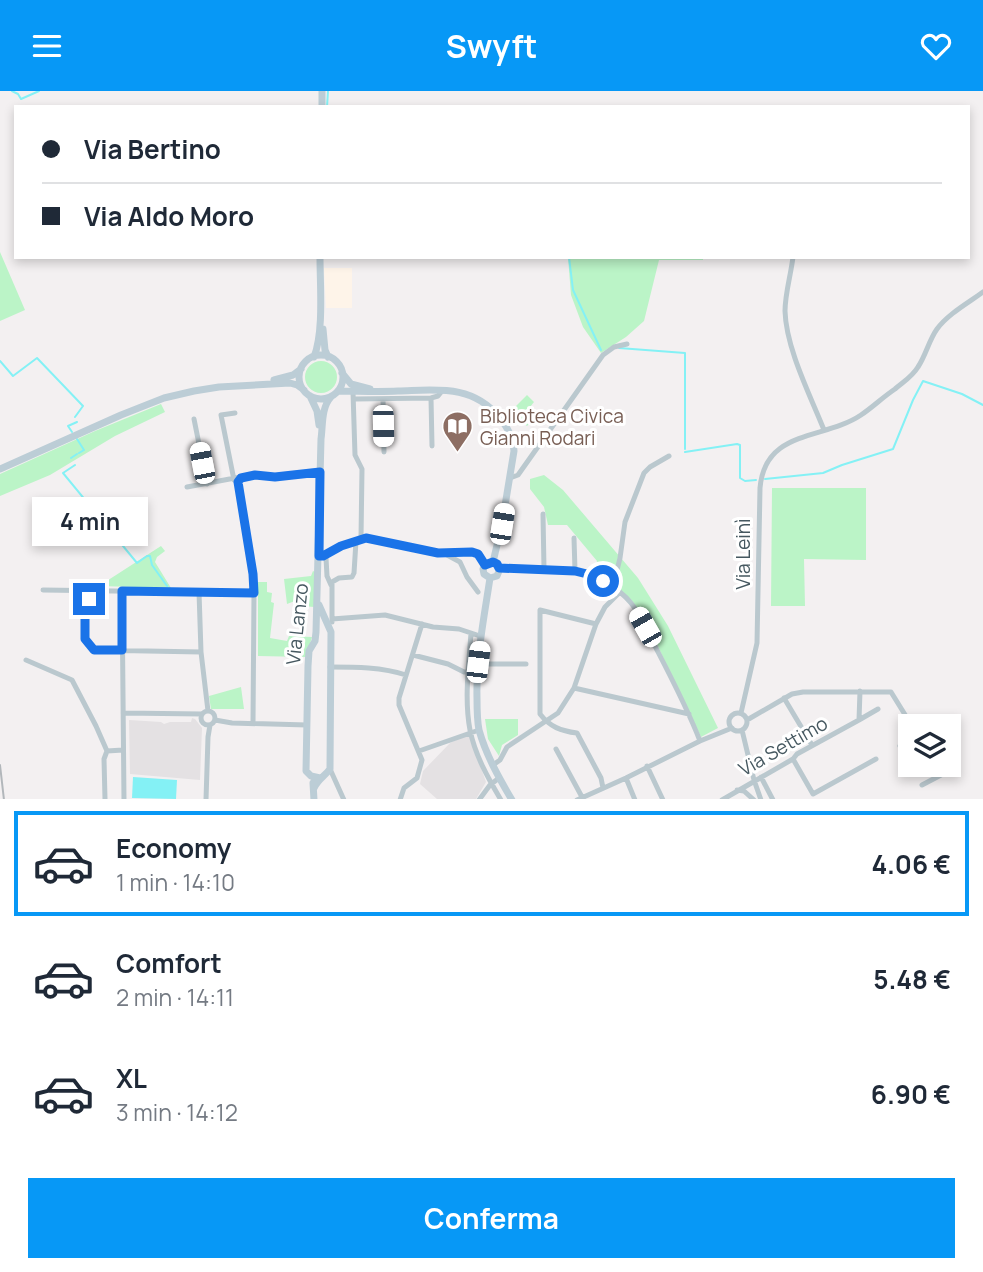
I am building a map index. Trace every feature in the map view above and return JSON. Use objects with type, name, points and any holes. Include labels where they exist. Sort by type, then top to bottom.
[{"type":"street","points":[[320,259],[325,350],[328,357],[339,365],[348,381],[382,395],[442,391],[468,394],[491,407],[509,430],[514,457],[493,565],[497,576],[490,578]]},
{"type":"street","points":[[793,259],[785,310],[788,328],[795,357],[824,430]]},
{"type":"street","name":"Via Leinì","points":[[741,713],[757,643],[760,478],[768,460],[790,441],[859,417],[911,376],[925,356],[937,329],[983,292]]},
{"type":"street","points":[[0,469],[146,404],[194,391],[289,377],[314,357],[318,347],[321,307]]},
{"type":"street","points":[[510,478],[518,475],[603,355],[614,347],[627,344]]},
{"type":"street","points":[[314,357],[328,357]]},
{"type":"street","points":[[301,369],[300,380],[307,393]]},
{"type":"street","points":[[334,394],[342,383],[342,373]]},
{"type":"street","points":[[244,385],[290,383],[323,399],[334,394],[431,398],[442,391]]},
{"type":"street","name":"Via Lanzo","points":[[307,393],[317,411],[321,439]]},
{"type":"street","name":"Via Lanzo","points":[[314,799],[314,787],[309,774],[307,725],[309,651],[317,631],[321,556],[321,439],[326,403],[334,394]]},
{"type":"street","points":[[332,585],[335,579],[352,577],[359,540],[362,469],[355,455],[354,395]]},
{"type":"street","points":[[382,395],[384,452]]},
{"type":"street","points":[[431,398],[432,446]]},
{"type":"street","points":[[235,413],[221,415],[237,479],[253,574],[253,723]]},
{"type":"street","points":[[194,419],[207,484]]},
{"type":"street","points":[[613,587],[625,521],[643,473],[669,456]]},
{"type":"street","points":[[187,487],[255,475],[275,477],[320,472]]},
{"type":"street","points":[[543,514],[544,569]]},
{"type":"street","points":[[574,538],[575,571]]},
{"type":"street","points":[[321,556],[359,540],[444,553],[472,552],[493,565],[587,574],[613,587],[632,603],[700,741]]},
{"type":"street","points":[[444,553],[460,562],[478,592]]},
{"type":"street","name":"Via Lanzo","points":[[321,556],[327,558],[327,576],[332,585],[330,769]]},
{"type":"street","points":[[490,578],[483,572],[493,565]]},
{"type":"street","points":[[474,670],[490,578]]},
{"type":"street","points":[[43,590],[254,593]]},
{"type":"street","points":[[89,591],[85,607],[85,639],[94,650],[201,652]]},
{"type":"street","points":[[122,591],[124,799]]},
{"type":"street","points":[[199,592],[205,713],[202,721],[307,725]]},
{"type":"street","points":[[493,765],[500,760],[507,747],[558,713],[574,688],[596,624],[605,607],[620,592]]},
{"type":"street","points":[[318,601],[331,632]]},
{"type":"street","points":[[596,624],[540,610],[540,714],[557,730],[577,733],[601,778],[603,788]]},
{"type":"street","points":[[332,619],[386,615],[481,636]]},
{"type":"street","points":[[400,799],[404,787],[417,778],[422,760],[399,705],[399,692],[414,655],[422,624]]},
{"type":"street","points":[[317,631],[318,628],[327,626],[331,632]]},
{"type":"street","points":[[471,633],[477,711],[475,731],[491,784],[499,799]]},
{"type":"street","points":[[414,655],[448,664],[464,672],[488,664],[526,664]]},
{"type":"street","points":[[26,660],[72,680],[107,751],[104,759],[105,799]]},
{"type":"street","points":[[330,667],[377,669],[406,675]]},
{"type":"street","points":[[574,688],[689,714]]},
{"type":"street","points":[[859,720],[860,691]]},
{"type":"street","points":[[747,720],[784,698],[803,692],[891,692],[905,714]]},
{"type":"street","points":[[784,698],[812,745]]},
{"type":"street","name":"Via Settimo","points":[[724,799],[812,745],[878,709]]},
{"type":"street","points":[[123,713],[214,713],[208,737],[206,799]]},
{"type":"street","points":[[556,749],[580,798],[729,727],[742,730],[747,725],[747,720],[741,713],[736,713],[731,716],[729,727]]},
{"type":"street","points":[[742,730],[761,799]]},
{"type":"street","points":[[419,751],[475,731]]},
{"type":"street","points":[[475,731],[511,799]]},
{"type":"street","points":[[107,751],[123,750]]},
{"type":"street","points":[[793,759],[813,794],[876,759]]},
{"type":"street","points":[[648,766],[663,799]]},
{"type":"street","points":[[314,787],[330,769]]},
{"type":"street","points":[[330,769],[344,799]]},
{"type":"street","points":[[309,774],[320,778]]},
{"type":"street","points":[[761,777],[772,799]]},
{"type":"street","points":[[922,785],[937,777]]},
{"type":"street","points":[[480,799],[499,778]]},
{"type":"street","points":[[625,778],[635,799]]},
{"type":"street","points":[[737,790],[744,791],[753,799]]},
{"type":"street","points":[[594,792],[598,799]]},
{"type":"shaded area","points":[[324,268],[352,268],[352,308],[326,308]]},
{"type":"shaded area","points":[[192,718],[202,728],[200,780],[130,774],[129,720],[164,724],[191,722]]},
{"type":"shaded area","points":[[466,735],[470,737],[486,782],[476,799],[437,799],[420,784],[423,771],[450,743]]},
{"type":"green space","points":[[0,252],[25,310],[0,321]]},
{"type":"green space","points":[[568,259],[703,259],[659,260],[644,321],[601,353],[583,327],[571,295]]},
{"type":"green space","points":[[321,361],[332,366],[337,377],[332,388],[321,393],[310,388],[305,377],[310,366]]},
{"type":"green space","points":[[527,395],[534,402],[530,407],[538,414],[527,426],[519,419],[526,410],[520,415],[513,409]]},
{"type":"green space","points":[[161,404],[165,412],[115,436],[50,475],[0,496],[0,474]]},
{"type":"green space","points":[[544,475],[563,490],[638,578],[668,626],[718,728],[701,737],[651,632],[633,602],[610,581],[594,573],[597,561],[567,525],[548,525],[544,507],[530,489],[530,479]]},
{"type":"green space","points":[[772,488],[866,488],[866,560],[804,559],[805,606],[771,606]]},
{"type":"green space","points":[[161,546],[165,551],[155,562],[171,588],[99,586]]},
{"type":"green space","points":[[313,571],[314,607],[302,606],[295,601],[287,604],[284,579],[311,576]]},
{"type":"green space","points":[[258,582],[267,582],[267,592],[272,593],[271,602],[274,603],[270,638],[287,641],[289,636],[312,637],[306,657],[258,656]]},
{"type":"green space","points":[[241,687],[244,709],[211,709],[209,696]]},
{"type":"green space","points":[[485,719],[518,719],[518,735],[502,745],[499,756],[488,739]]},
{"type":"water","points":[[133,777],[177,780],[176,799],[132,798]]},
{"type":"waterway","points":[[12,91],[21,99],[39,91]]},
{"type":"waterway","points":[[327,105],[328,91]]},
{"type":"waterway","points":[[569,259],[573,290],[601,350]]},
{"type":"waterway","points":[[619,348],[685,353],[685,449]]},
{"type":"waterway","points":[[0,361],[13,376],[37,358],[83,406],[75,417]]},
{"type":"waterway","points":[[765,479],[823,473],[893,449],[923,381],[962,394],[983,405]]},
{"type":"waterway","points":[[72,432],[68,426],[77,422]]},
{"type":"waterway","points":[[77,439],[84,450],[79,453]]},
{"type":"waterway","points":[[685,452],[740,445],[740,478],[745,481],[756,480]]},
{"type":"waterway","points":[[71,458],[77,454]]},
{"type":"waterway","points":[[75,465],[63,473],[137,563],[150,556],[152,565],[167,586]]},
{"type":"railway","points":[[0,765],[4,799]]},
{"type":"place","name":"Biblioteca Civica Gianni Rodari","points":[[457,454]]},
{"type":"route","points":[[89,599],[85,607],[85,639],[94,650],[122,650],[122,591],[254,593],[238,482],[241,478],[255,475],[275,477],[320,472],[319,556],[366,538],[438,553],[472,552],[481,556],[485,565],[493,562],[499,568],[575,571],[603,581]]}]
